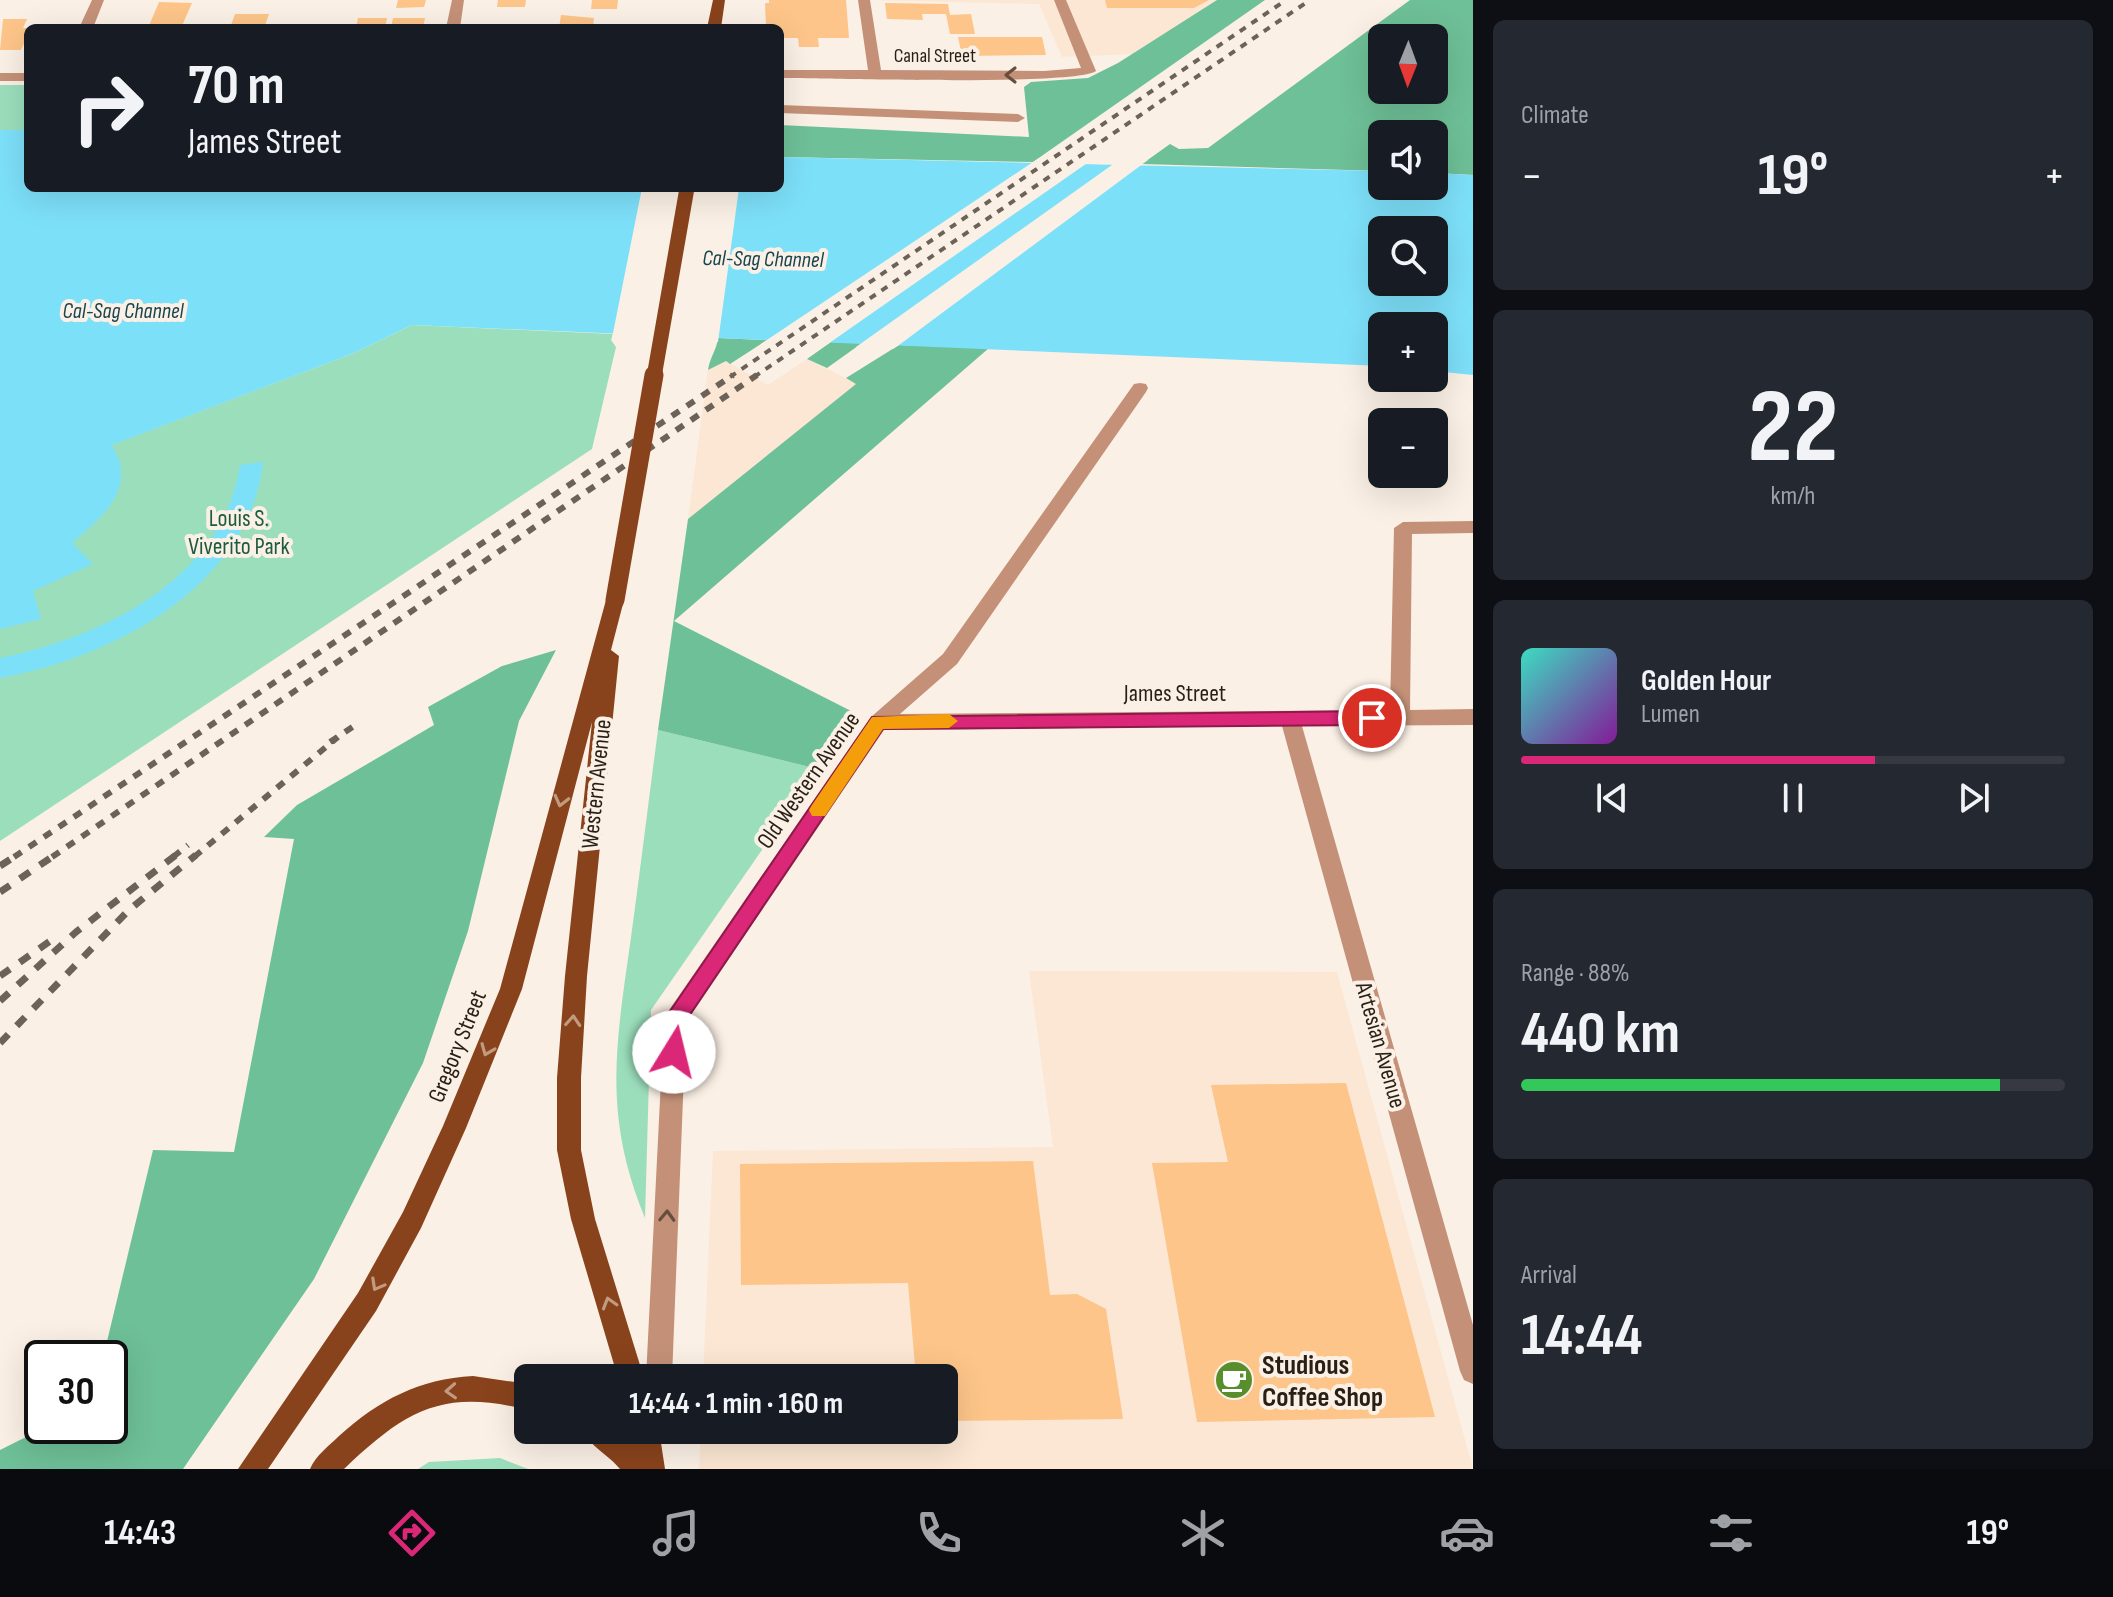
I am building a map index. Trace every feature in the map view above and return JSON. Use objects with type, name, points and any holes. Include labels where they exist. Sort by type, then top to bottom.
[{"type":"main road","points":[[715,24],[719,0]]},
{"type":"main road","name":"Western Avenue","points":[[627,1364],[583,1219],[569,1150],[569,1078],[591,726],[686,192]]},
{"type":"main road","name":"Gregory Street","points":[[252,1469],[367,1302],[412,1220],[454,1128],[511,989],[591,726]]},
{"type":"main road","points":[[324,1469],[387,1413],[434,1392],[501,1388],[514,1392]]},
{"type":"main road","points":[[616,1444],[637,1469]]},
{"type":"main road","points":[[649,1444],[653,1469]]},
{"type":"street","points":[[88,24],[98,0]]},
{"type":"street","points":[[454,24],[458,0]]},
{"type":"street","points":[[864,0],[875,74]]},
{"type":"street","name":"Canal Street","points":[[784,74],[1044,75],[1089,71],[1060,0]]},
{"type":"street","points":[[0,77],[24,77]]},
{"type":"street","points":[[784,109],[1018,118]]},
{"type":"street","name":"Old Western Avenue","points":[[660,1364],[675,1020],[878,722],[950,659],[1140,388]]},
{"type":"street","points":[[1400,718],[1403,528],[1473,527]]},
{"type":"street","name":"James Street","points":[[878,722],[1473,717]]},
{"type":"street","name":"Artesian Avenue","points":[[1290,718],[1473,1371]]},
{"type":"street","points":[[653,1469],[656,1444]]},
{"type":"shaded area","points":[[868,0],[1217,0],[1133,54],[1062,57],[1039,4]]},
{"type":"shaded area","points":[[807,359],[857,384],[688,519],[708,370],[726,361],[768,385]]},
{"type":"shaded area","points":[[1029,971],[1337,972],[1473,1469],[699,1469],[700,1444],[958,1444],[958,1364],[704,1364],[713,1151],[1053,1147]]},
{"type":"green space","points":[[1217,0],[1265,0],[1033,162],[784,157],[784,125],[1029,137],[1024,87],[1031,82],[1088,78],[1118,63]]},
{"type":"green space","points":[[1410,0],[1473,0],[1473,175],[1448,174],[1448,120],[1368,120],[1368,171],[1142,164],[1170,144],[1179,149],[1208,148],[1368,31],[1368,104],[1448,104],[1448,24],[1377,24]]},
{"type":"green space","points":[[0,85],[24,85],[24,130],[0,130]]},
{"type":"green space","name":"Louis S. Viverito Park","points":[[412,325],[613,334],[611,340],[616,347],[592,449],[0,841],[0,569],[111,445],[354,353]]},
{"type":"green space","points":[[718,338],[767,340],[730,364],[726,361],[708,370]]},
{"type":"green space","points":[[831,342],[862,343],[827,368],[807,359]]},
{"type":"green space","points":[[899,345],[989,348],[674,621],[857,714],[818,769],[658,730],[688,519],[856,384],[846,378]]},
{"type":"green space","points":[[556,650],[519,721],[468,931],[423,1063],[314,1279],[183,1469],[0,1469],[0,1450],[24,1438],[24,1444],[128,1444],[128,1340],[107,1340],[153,1150],[234,1152],[294,839],[264,837],[297,805],[434,725],[428,707],[502,666]]},
{"type":"green space","points":[[658,730],[818,769],[651,1010],[645,1218],[622,1143],[616,1075]]},
{"type":"green space","points":[[500,1458],[528,1469],[418,1469],[429,1462]]},
{"type":"water","name":"Cal-Sag Channel","points":[[0,130],[24,130],[24,192],[784,192],[784,157],[1368,171],[1368,200],[1448,200],[1448,174],[1473,175],[1473,375],[1448,372],[1448,312],[1368,312],[1368,365],[412,325],[354,353],[112,445],[120,463],[119,487],[108,509],[72,543],[93,564],[33,591],[41,619],[0,629]]},
{"type":"water","points":[[263,462],[252,506],[232,546],[203,580],[168,609],[129,634],[86,653],[43,668],[0,678],[0,658],[39,649],[116,618],[152,597],[184,571],[210,540],[229,505],[240,465]]},
{"type":"pier","points":[[1039,158],[1093,159],[825,346],[761,344]]},
{"type":"pier","points":[[1119,160],[1148,160],[893,349],[856,347]]},
{"type":"pier","points":[[641,192],[738,192],[718,342],[612,338]]},
{"type":"building","points":[[398,0],[426,0],[424,7],[396,8]]},
{"type":"building","points":[[498,0],[526,0],[525,7],[497,7]]},
{"type":"building","points":[[592,0],[618,0],[617,9],[591,9]]},
{"type":"building","points":[[769,0],[846,0],[849,38],[818,38],[819,47],[799,47],[798,38],[784,38],[784,24],[766,24],[765,3]]},
{"type":"building","points":[[1105,0],[1209,0],[1194,8],[1107,8]]},
{"type":"building","points":[[159,2],[192,3],[183,24],[150,24]]},
{"type":"building","points":[[885,3],[948,4],[950,15],[971,14],[975,34],[950,34],[946,14],[922,14],[923,20],[887,19]]},
{"type":"building","points":[[235,14],[269,14],[265,24],[231,24]]},
{"type":"building","points":[[561,15],[594,18],[593,24],[560,24]]},
{"type":"building","points":[[358,18],[387,18],[386,24],[357,24]]},
{"type":"building","points":[[393,18],[425,18],[424,24],[392,24]]},
{"type":"building","points":[[3,19],[27,19],[21,50],[0,50]]},
{"type":"building","points":[[958,37],[1042,37],[1046,55],[962,56]]},
{"type":"building","points":[[1346,1083],[1435,1417],[1197,1422],[1152,1163],[1228,1162],[1211,1085]]},
{"type":"building","points":[[1033,1161],[1050,1295],[1077,1294],[1106,1309],[1123,1419],[958,1421],[958,1364],[915,1364],[908,1283],[741,1285],[740,1164]]},
{"type":"railway","points":[[730,377],[1286,0]]},
{"type":"railway","points":[[754,377],[1310,0]]},
{"type":"railway","points":[[17,855],[733,375]]},
{"type":"railway","points":[[52,857],[757,375]]},
{"type":"railway","points":[[330,742],[357,724]]},
{"type":"railway","points":[[194,857],[338,737]]},
{"type":"railway","points":[[173,857],[188,845]]},
{"type":"railway","points":[[0,866],[17,855]]},
{"type":"railway","points":[[0,892],[55,855]]},
{"type":"railway","points":[[0,1001],[76,932],[176,855]]},
{"type":"railway","points":[[0,1043],[129,910],[196,855]]},
{"type":"railway","points":[[0,976],[56,937]]},
{"type":"slow traffic","points":[[818,810],[878,722],[949,721]]},
{"type":"place","name":"Studious Coffee Shop","points":[[1234,1380]]},
{"type":"route","points":[[674,1052],[675,1020],[878,722],[1372,718]]}]
